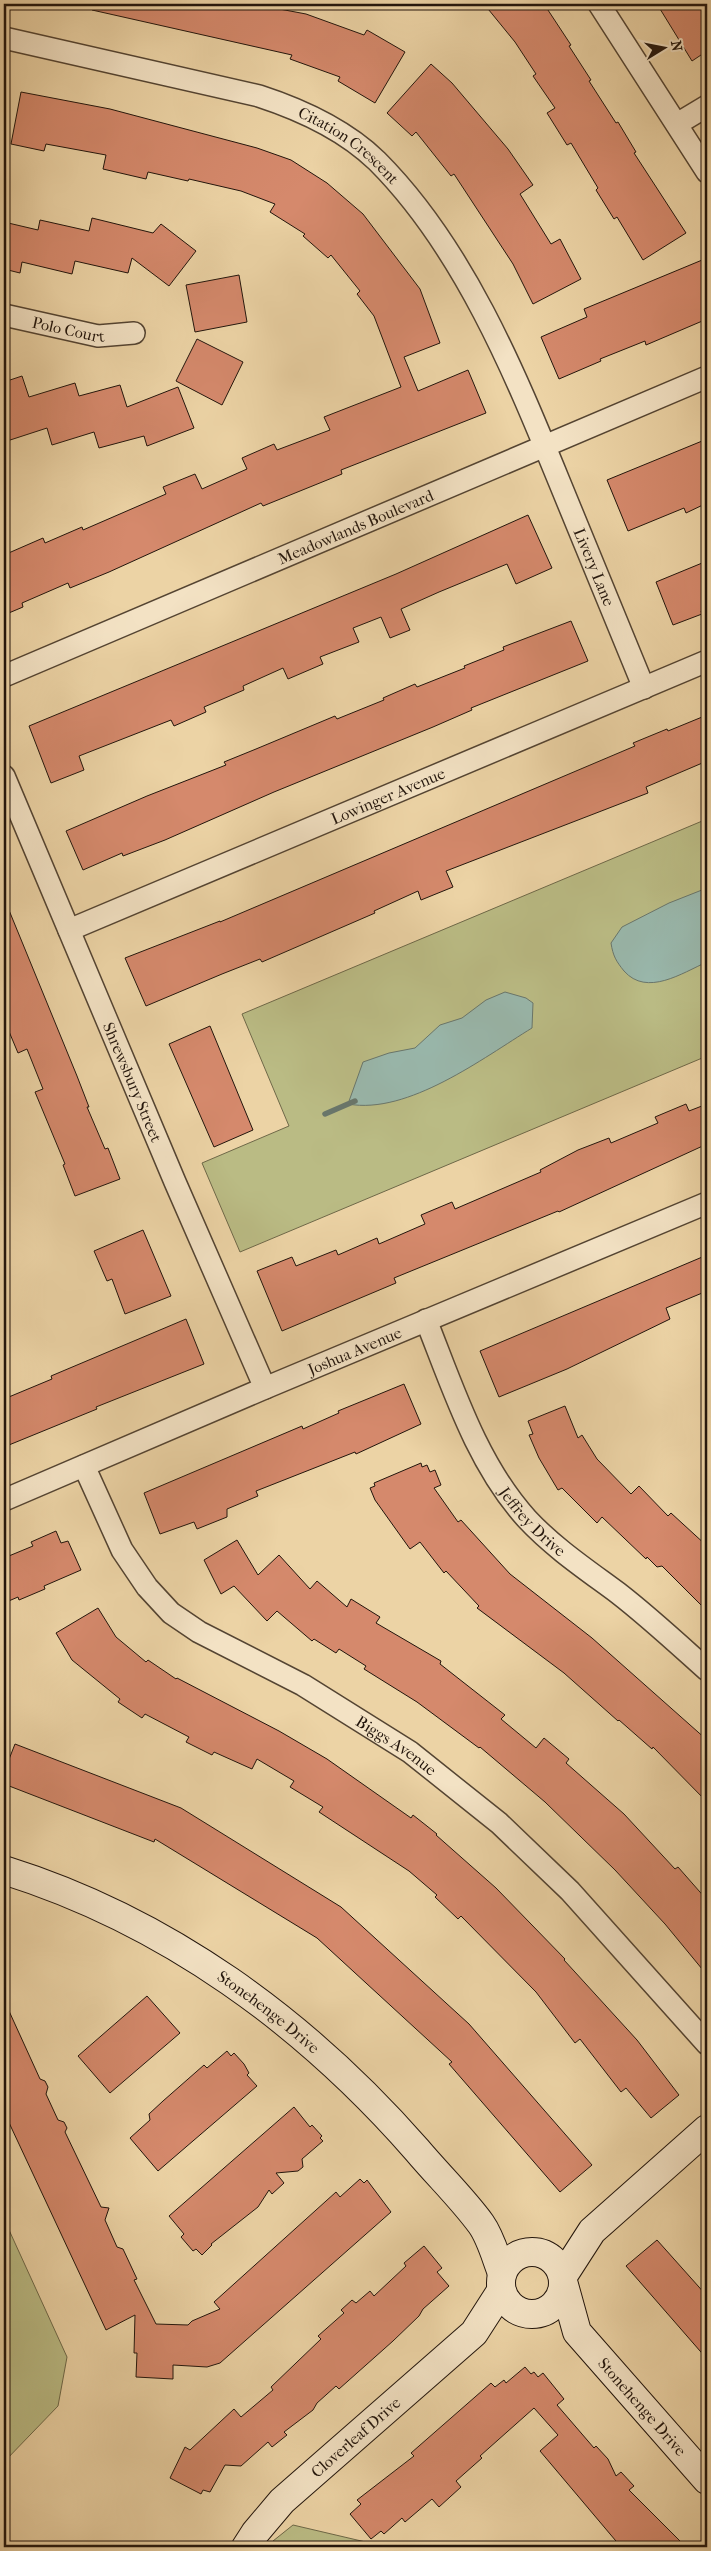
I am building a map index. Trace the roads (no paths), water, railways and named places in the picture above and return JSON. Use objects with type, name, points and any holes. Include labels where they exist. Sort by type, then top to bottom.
[{"type":"street","points":[[598,4],[707,172]]},
{"type":"street","name":"Citation Crescent","points":[[4,38],[259,96],[293,107],[328,124],[376,160],[423,213],[481,307],[545,447]]},
{"type":"street","points":[[677,124],[707,106]]},
{"type":"street","name":"Polo Court","points":[[4,315],[98,336],[134,333]]},
{"type":"street","name":"Meadowlands Boulevard","points":[[4,676],[707,377]]},
{"type":"street","name":"Livery Lane","points":[[545,447],[644,688]]},
{"type":"street","name":"Lowinger Avenue","points":[[68,930],[707,661]]},
{"type":"street","name":"Shrewsbury Street","points":[[4,776],[68,930],[265,1388]]},
{"type":"street","name":"Joshua Avenue","points":[[4,1500],[265,1388],[707,1203]]},
{"type":"street","name":"Jeffrey Drive","points":[[426,1320],[478,1447],[509,1497],[527,1519],[562,1551],[626,1599],[707,1670]]},
{"type":"street","name":"Biggs Avenue","points":[[84,1466],[110,1528],[122,1550],[147,1587],[165,1607],[199,1632],[303,1685],[410,1752],[499,1823],[570,1892],[707,2044]]},
{"type":"street","name":"Stonehenge Drive","points":[[4,1870],[62,1891],[140,1926],[198,1959],[297,2030],[358,2086],[482,2226],[502,2282]]},
{"type":"street","points":[[592,2231],[511,2258],[502,2282],[514,2309],[529,2314],[543,2312],[557,2302],[563,2281],[592,2231],[707,2130]]},
{"type":"street","name":"Stonehenge Drive","points":[[482,2226],[532,2251]]},
{"type":"street","points":[[532,2251],[554,2260],[563,2281]]},
{"type":"street","name":"Stonehenge Drive","points":[[563,2281],[577,2332],[707,2480]]},
{"type":"street","name":"Cloverleaf Drive","points":[[246,2547],[255,2533],[282,2501],[474,2334],[502,2282]]},
{"type":"street","name":"Stonehenge Drive","points":[[529,2314],[577,2332]]},
{"type":"street","name":"Cloverleaf Drive","points":[[474,2334],[529,2314]]},
{"type":"waterway","points":[[325,1114],[355,1101]]}]
